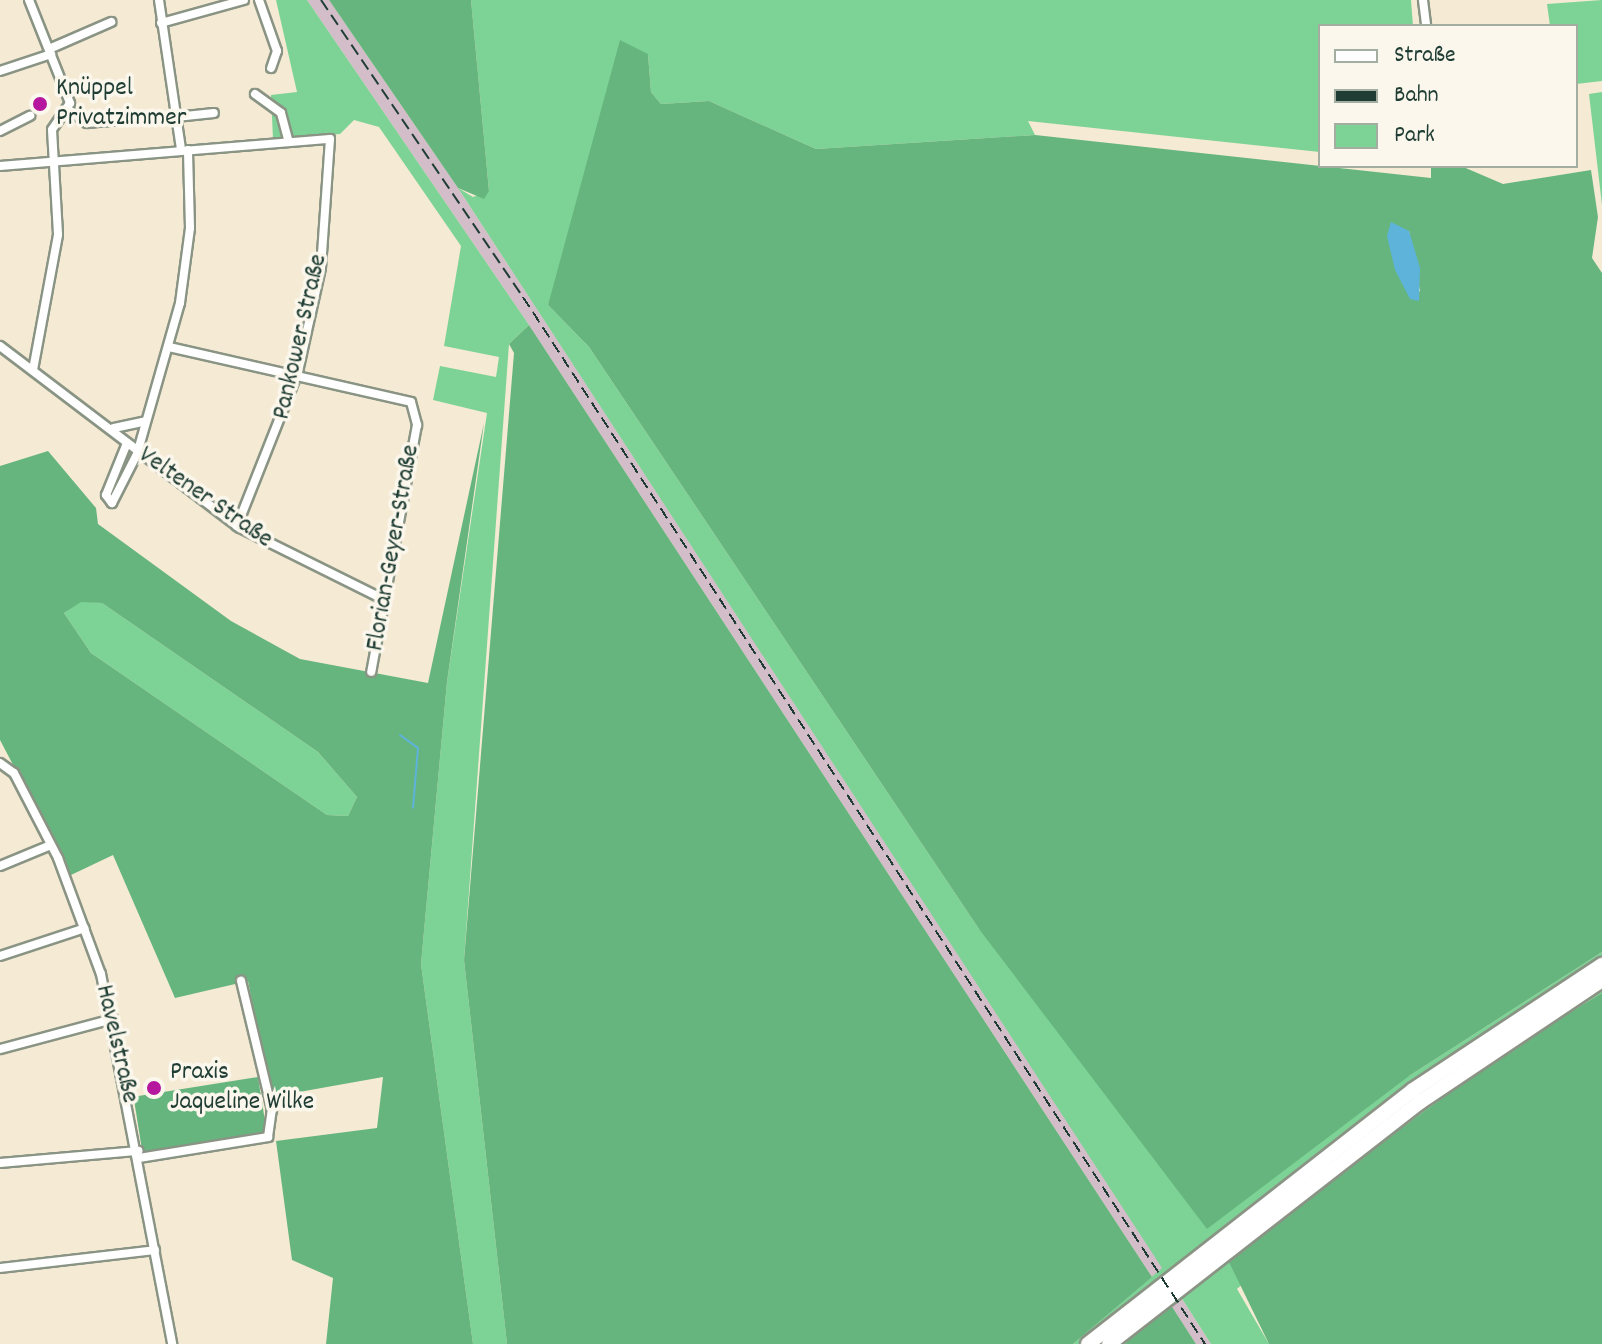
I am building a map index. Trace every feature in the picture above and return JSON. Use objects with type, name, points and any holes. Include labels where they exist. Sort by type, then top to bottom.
[{"type":"highway","points":[[1088,1344],[1413,1090],[1602,965]]},
{"type":"highway","points":[[1109,1344],[1420,1102],[1602,980]]},
{"type":"street","points":[[29,0],[69,110],[87,123],[119,120]]},
{"type":"street","points":[[127,443],[106,495],[112,503],[137,454],[169,347],[188,246],[184,150],[176,117],[159,0]]},
{"type":"street","points":[[161,23],[244,0]]},
{"type":"street","points":[[259,0],[277,51],[271,68]]},
{"type":"street","points":[[1423,0],[1426,24]]},
{"type":"street","points":[[0,71],[111,22]]},
{"type":"street","points":[[0,166],[289,142],[281,113],[255,94]]},
{"type":"street","points":[[33,370],[58,235],[52,130],[69,110]]},
{"type":"street","points":[[176,117],[214,113]]},
{"type":"street","points":[[0,131],[30,116]]},
{"type":"street","name":"Pankower Straße","points":[[237,526],[298,372],[321,268],[330,139],[289,142]]},
{"type":"street","name":"Veltener Straße","points":[[0,346],[114,428],[137,454],[237,526],[385,600]]},
{"type":"street","points":[[169,347],[298,372]]},
{"type":"street","name":"Florian-Geyer-Straße","points":[[298,372],[404,395],[417,425],[371,672]]},
{"type":"street","points":[[114,428],[145,421]]},
{"type":"street","name":"Havelstraße","points":[[2,763],[51,845],[85,928],[113,1019],[172,1344]]},
{"type":"street","points":[[0,866],[51,845]]},
{"type":"street","points":[[0,956],[85,928]]},
{"type":"street","points":[[0,1163],[139,1154],[268,1137],[272,1110],[241,981]]},
{"type":"street","points":[[0,1049],[113,1019]]},
{"type":"street","points":[[0,1268],[155,1250]]},
{"type":"shaded area","points":[[307,0],[329,0],[458,188],[1163,1268],[1152,1277],[529,325]]},
{"type":"shaded area","points":[[1179,1294],[1211,1344],[1196,1344],[1169,1302]]},
{"type":"green space","points":[[276,0],[307,0],[529,325],[509,344],[464,960],[507,1344],[473,1344],[421,964],[447,682],[487,413],[433,400],[440,366],[496,377],[499,357],[444,346],[461,246],[379,127],[354,120],[340,134],[273,139],[271,95],[297,92]]},
{"type":"green space","points":[[329,0],[471,0],[489,191],[484,199],[458,188]]},
{"type":"green space","points":[[471,0],[1411,0],[1413,24],[1318,24],[1318,152],[1028,121],[1035,135],[816,149],[709,101],[661,104],[651,92],[648,54],[548,305],[589,347],[979,929],[1409,1076],[1602,952],[1602,993],[1506,1051],[1237,1289],[1269,1344],[1211,1344],[1179,1294],[1125,1344],[1073,1344],[1162,1268],[458,188],[473,197],[489,191]]},
{"type":"green space","points":[[1602,0],[1602,81],[1578,84],[1578,24],[1550,24],[1547,4]]},
{"type":"green space","points":[[620,40],[648,54],[651,92],[661,104],[709,101],[816,149],[1035,135],[1431,178],[1431,168],[1466,168],[1503,184],[1591,170],[1598,217],[1592,258],[1602,273],[1602,952],[1409,1076],[1207,1229],[979,929],[589,347],[548,305]],"holes":[[[1409,231],[1420,291],[1410,299]]]},
{"type":"green space","points":[[1602,92],[1602,205],[1589,94]]},
{"type":"green space","points":[[529,325],[1152,1277],[1073,1344],[507,1344],[464,960],[514,353],[509,344]]},
{"type":"green space","points":[[484,423],[447,682],[421,964],[473,1344],[326,1344],[333,1278],[292,1260],[276,1141],[377,1128],[383,1077],[271,1097],[248,981],[175,998],[113,855],[71,875],[0,740],[0,466],[48,451],[96,508],[98,524],[231,621],[300,659],[428,683]],"holes":[[[81,602],[102,603],[318,752],[357,797],[348,816],[327,815],[91,653],[64,613]]]},
{"type":"green space","points":[[81,601],[102,603],[318,752],[357,797],[348,816],[327,815],[91,653],[64,613]]},
{"type":"green space","points":[[1602,993],[1602,1344],[1269,1344],[1227,1258],[1506,1051]]},
{"type":"green space","points":[[258,1077],[267,1133],[142,1153],[134,1097]]},
{"type":"green space","points":[[1169,1302],[1196,1344],[1125,1344]]},
{"type":"water","points":[[1391,222],[1409,231],[1420,268],[1419,301],[1410,299],[1395,270],[1387,236]]},
{"type":"waterway","points":[[400,735],[418,748],[413,808]]},
{"type":"railway","points":[[321,0],[523,297],[1205,1344]]},
{"type":"place","name":"Knüppel Privatzimmer","points":[[40,104]]},
{"type":"place","name":"Praxis Jaqueline Wilke","points":[[154,1088]]}]
